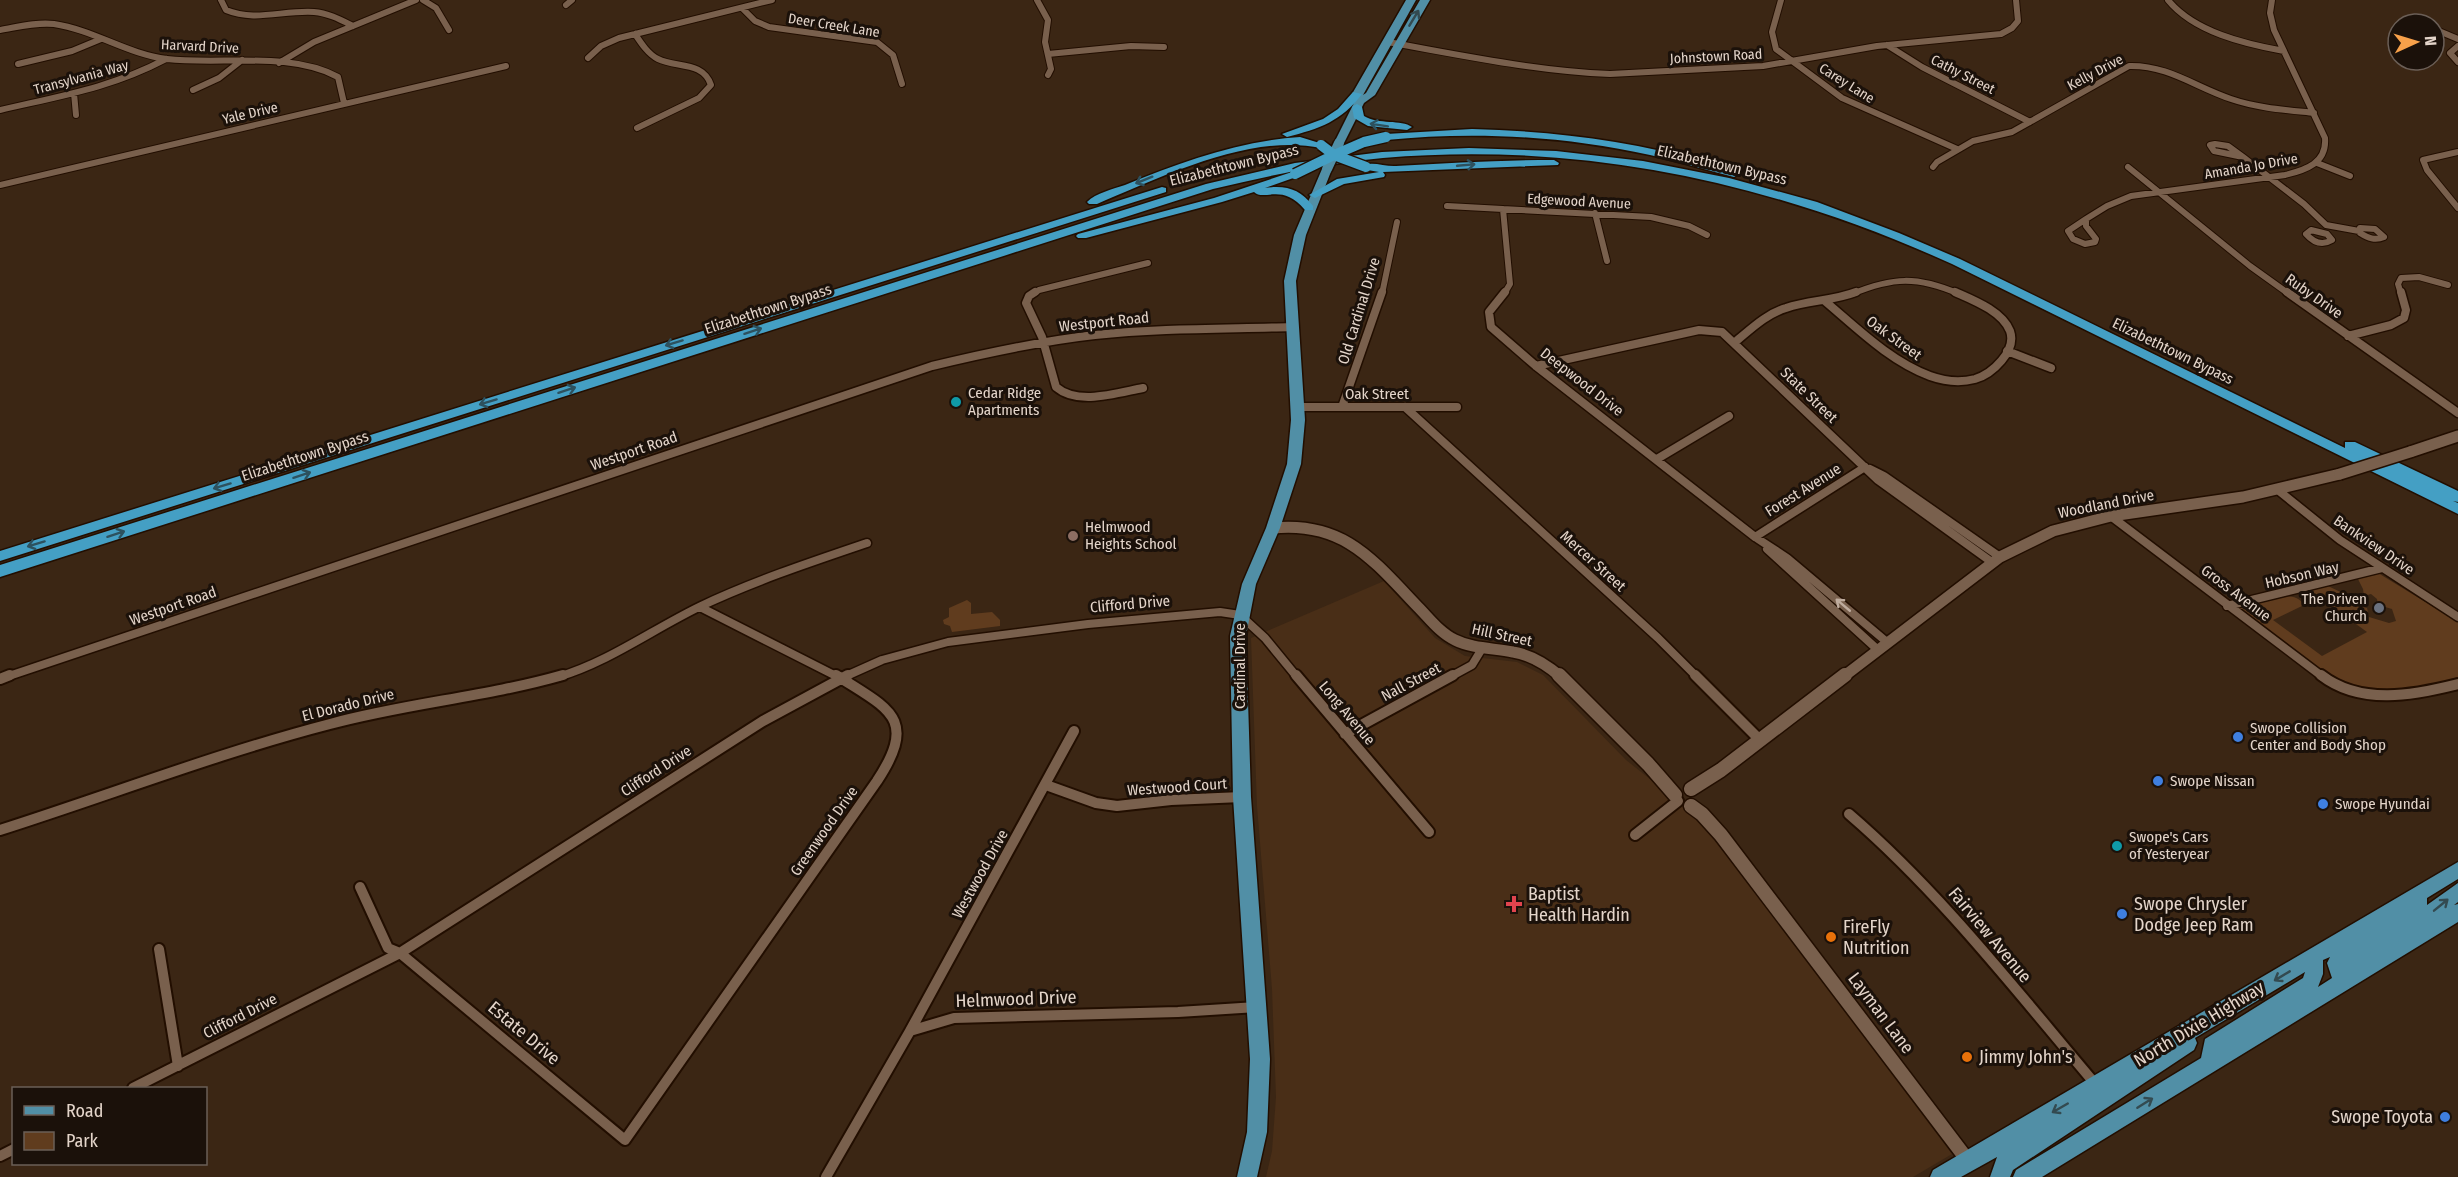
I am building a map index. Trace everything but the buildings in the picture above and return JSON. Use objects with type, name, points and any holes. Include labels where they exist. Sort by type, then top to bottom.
[{"type":"highway","points":[[1358,101],[1359,118],[1368,123],[1557,138],[1701,163],[1743,177]]},
{"type":"highway","points":[[867,282],[1062,215],[1156,175],[1325,124],[1358,101]]},
{"type":"highway","points":[[908,282],[1218,200],[1295,174],[1364,142],[1421,132],[1500,132]]},
{"type":"highway","points":[[1206,159],[1279,140],[1296,139],[1311,141],[1334,155],[1366,167],[1390,170],[1507,163],[1591,164],[1720,180]]},
{"type":"highway","name":"Elizabethtown Bypass","points":[[0,556],[1122,202],[1230,171],[1276,160],[1354,148],[1450,142],[1546,145],[1645,156],[1743,177],[1839,206],[1939,245],[2458,497]]},
{"type":"highway","name":"Elizabethtown Bypass","points":[[0,571],[1210,186],[1286,167],[1347,158],[1438,150],[1542,152],[1641,164],[1720,180],[1818,207],[1942,255],[2458,509]]},
{"type":"highway","points":[[1315,195],[1350,178],[1444,167]]},
{"type":"highway","points":[[1218,200],[1264,192],[1291,192],[1299,195],[1310,208]]},
{"type":"main road","points":[[1358,101],[1411,0]]},
{"type":"main road","points":[[1358,101],[1370,95],[1425,0]]},
{"type":"main road","name":"Cardinal Drive","points":[[1247,1177],[1257,1132],[1260,1093],[1257,1007],[1242,797],[1238,636],[1240,615],[1249,584],[1273,528],[1294,464],[1298,435],[1291,275],[1300,235],[1315,195],[1358,101]]},
{"type":"main road","name":"North Dixie Highway","points":[[1940,1177],[1968,1169],[2097,1086],[2458,870]]},
{"type":"main road","points":[[2347,980],[2351,963],[2417,924],[2458,891]]},
{"type":"main road","points":[[2347,980],[2336,963],[2343,954],[2415,908],[2418,903],[2417,895]]},
{"type":"main road","points":[[2024,1177],[2458,912]]},
{"type":"main road","points":[[2210,1063],[2212,1046],[2310,984],[2314,974],[2314,956]]},
{"type":"main road","points":[[2000,1177],[2005,1164],[2212,1026],[2216,1016]]},
{"type":"street","points":[[221,0],[226,10],[239,15],[314,12],[328,15],[353,26]]},
{"type":"street","points":[[279,63],[314,42],[416,0]]},
{"type":"street","points":[[423,0],[436,8],[449,30]]},
{"type":"street","points":[[566,5],[572,0]]},
{"type":"street","points":[[588,58],[606,43],[634,34],[772,0]]},
{"type":"street","points":[[1037,0],[1047,20],[1045,42],[1051,69],[1048,75]]},
{"type":"street","name":"Carey Lane","points":[[1781,0],[1770,38],[1776,49],[1842,98],[1957,149]]},
{"type":"street","name":"Johnstown Road","points":[[1387,42],[1586,74],[1746,67],[1887,45],[2001,34],[2013,29],[2019,22],[2020,14],[2016,0]]},
{"type":"street","points":[[2168,0],[2178,11],[2227,36],[2247,44],[2284,51]]},
{"type":"street","name":"Amanda Jo Drive","points":[[2086,218],[2124,198],[2294,173],[2317,163],[2323,157],[2326,144],[2271,19],[2272,0]]},
{"type":"street","name":"Deer Creek Lane","points":[[742,8],[755,21],[769,27],[867,39],[883,44],[893,52],[902,84]]},
{"type":"street","name":"Harvard Drive","points":[[0,30],[48,24],[166,59],[279,63],[335,74],[345,104]]},
{"type":"street","points":[[634,34],[656,58],[704,72],[710,79],[711,85],[699,98],[637,128]]},
{"type":"street","points":[[18,64],[72,51],[101,39]]},
{"type":"street","name":"Cathy Street","points":[[1887,45],[1922,67],[2030,122]]},
{"type":"street","points":[[1048,54],[1131,46],[1164,47]]},
{"type":"street","points":[[2458,46],[2450,54],[2458,62]]},
{"type":"street","name":"Transylvania Way","points":[[0,110],[121,81],[166,59]]},
{"type":"street","points":[[193,90],[219,78],[242,60]]},
{"type":"street","name":"Kelly Drive","points":[[1933,167],[1957,149],[1973,141],[2012,132],[2119,70],[2136,65],[2170,71],[2239,102],[2314,113]]},
{"type":"street","name":"Yale Drive","points":[[0,185],[506,66]]},
{"type":"street","points":[[74,93],[76,115]]},
{"type":"street","points":[[2458,152],[2423,160],[2427,170],[2458,208]]},
{"type":"street","points":[[2243,157],[2326,225],[2358,231]]},
{"type":"street","points":[[2317,163],[2350,176]]},
{"type":"street","name":"Ruby Drive","points":[[2128,167],[2162,192],[2250,266],[2458,413]]},
{"type":"street","name":"Edgewood Avenue","points":[[1447,206],[1651,217],[1689,226],[1707,235]]},
{"type":"street","name":"Deepwood Drive","points":[[1503,209],[1510,284],[1491,308],[1488,319],[1495,332],[1755,537],[1783,566],[1883,647]]},
{"type":"street","points":[[1595,213],[1606,261]]},
{"type":"street","name":"Old Cardinal Drive","points":[[1342,407],[1384,287],[1397,222]]},
{"type":"street","points":[[2321,232],[2326,225]]},
{"type":"street","points":[[1143,388],[1084,396],[1066,396],[1056,387],[1044,343],[1026,303],[1033,293],[1068,282],[1148,263]]},
{"type":"street","points":[[2348,336],[2391,325],[2404,318],[2406,309],[2398,284],[2401,278],[2419,277],[2448,285]]},
{"type":"street","points":[[1536,366],[1699,330],[1719,331],[1735,342],[1767,316],[1779,310],[1826,302],[1888,282],[1910,280],[1927,283],[1975,302],[1999,318],[2010,335],[2007,351],[2051,368]]},
{"type":"street","name":"Oak Street","points":[[1826,302],[1898,359],[1930,377],[1956,381],[1978,378],[1992,369],[2007,351]]},
{"type":"street","name":"Westport Road","points":[[0,679],[908,373],[1044,343],[1150,331],[1292,327]]},
{"type":"street","name":"State Street","points":[[1735,342],[1878,480],[1997,560]]},
{"type":"street","name":"Oak Street","points":[[1297,407],[1457,407]]},
{"type":"street","name":"Mercer Street","points":[[1405,407],[1658,638],[1758,739]]},
{"type":"street","points":[[1657,459],[1729,416]]},
{"type":"street","name":"Woodland Drive","points":[[1691,789],[1721,770],[1758,739],[1997,560],[2024,543],[2047,533],[2112,518],[2279,490],[2410,453],[2458,436]]},
{"type":"street","name":"Forest Avenue","points":[[1755,537],[1865,467]]},
{"type":"street","name":"Bankview Drive","points":[[2279,490],[2340,540],[2458,617]]},
{"type":"street","name":"Gross Avenue","points":[[2112,518],[2316,674],[2367,695],[2390,698],[2416,695],[2458,684]]},
{"type":"street","name":"Hill Street","points":[[1273,528],[1290,525],[1323,530],[1345,538],[1360,549],[1445,633],[1462,644],[1519,653],[1534,658],[1546,666],[1593,708],[1681,801]]},
{"type":"street","name":"El Dorado Drive","points":[[0,830],[189,767],[331,723],[505,689],[567,674],[619,651],[700,607],[775,574],[867,543]]},
{"type":"street","name":"Hobson Way","points":[[2227,606],[2382,568]]},
{"type":"street","name":"Greenwood Drive","points":[[626,1140],[870,791],[894,753],[899,734],[890,711],[827,670],[700,607]]},
{"type":"street","name":"Clifford Drive","points":[[137,1087],[400,953],[763,721],[840,679],[898,655],[948,642],[1088,624],[1220,612],[1240,615]]},
{"type":"street","name":"Long Avenue","points":[[1240,615],[1276,651],[1429,832]]},
{"type":"street","name":"Nall Street","points":[[1345,735],[1472,665],[1483,648]]},
{"type":"street","name":"Westwood Drive","points":[[910,1031],[1074,731]]},
{"type":"street","name":"Westwood Court","points":[[1046,785],[1096,802],[1117,806],[1171,800],[1242,797]]},
{"type":"street","points":[[1635,836],[1681,801]]},
{"type":"street","name":"Layman Lane","points":[[1681,801],[1702,814],[1721,835],[1968,1169]]},
{"type":"street","name":"Fairview Avenue","points":[[1849,814],[1893,852],[1938,898],[2097,1086]]},
{"type":"street","name":"Estate Drive","points":[[360,887],[388,948],[400,953],[626,1140]]},
{"type":"street","points":[[159,949],[178,1066]]},
{"type":"street","name":"Helmwood Drive","points":[[910,1031],[954,1018],[1167,1013],[1257,1007]]},
{"type":"street","points":[[826,1177],[910,1031]]},
{"type":"shaded area","name":"Baptist Health Hardin","points":[[1384,581],[1435,638],[1465,656],[1517,662],[1543,675],[1626,760],[1699,818],[1952,1154],[1913,1177],[1266,1177],[1272,1151],[1276,1097],[1272,989],[1257,806],[1251,638]]},
{"type":"green space","points":[[2378,573],[2458,622],[2458,677],[2422,688],[2386,692],[2345,683],[2307,662],[2237,606],[2273,597],[2299,599],[2304,605],[2273,620],[2322,656],[2367,632],[2320,598],[2311,601],[2303,592],[2328,586],[2353,598],[2351,600],[2358,606],[2367,608],[2369,617],[2389,623],[2396,621],[2392,609],[2378,605],[2377,599],[2371,594],[2364,596],[2358,579]]},
{"type":"green space","points":[[967,600],[971,603],[971,614],[992,612],[1000,620],[1000,626],[952,632],[950,626],[944,624],[943,620],[949,617],[949,608]]},
{"type":"place","name":"Cedar Ridge Apartments","points":[[956,402]]},
{"type":"place","name":"Helmwood Heights School","points":[[1073,536]]},
{"type":"place","name":"The Driven Church","points":[[2379,608]]},
{"type":"place","name":"Swope Collision Center and Body Shop","points":[[2238,737]]},
{"type":"place","name":"Swope Nissan","points":[[2158,781]]},
{"type":"place","name":"Swope Hyundai","points":[[2323,804]]},
{"type":"place","name":"Swope's Cars of Yesteryear","points":[[2117,846]]},
{"type":"place","name":"Baptist Health Hardin","points":[[1514,904]]},
{"type":"place","name":"Swope Chrysler Dodge Jeep Ram","points":[[2122,914]]},
{"type":"place","name":"FireFly Nutrition","points":[[1831,937]]},
{"type":"place","name":"Jimmy John's","points":[[1967,1057]]},
{"type":"place","name":"Swope Toyota","points":[[2445,1117]]}]
